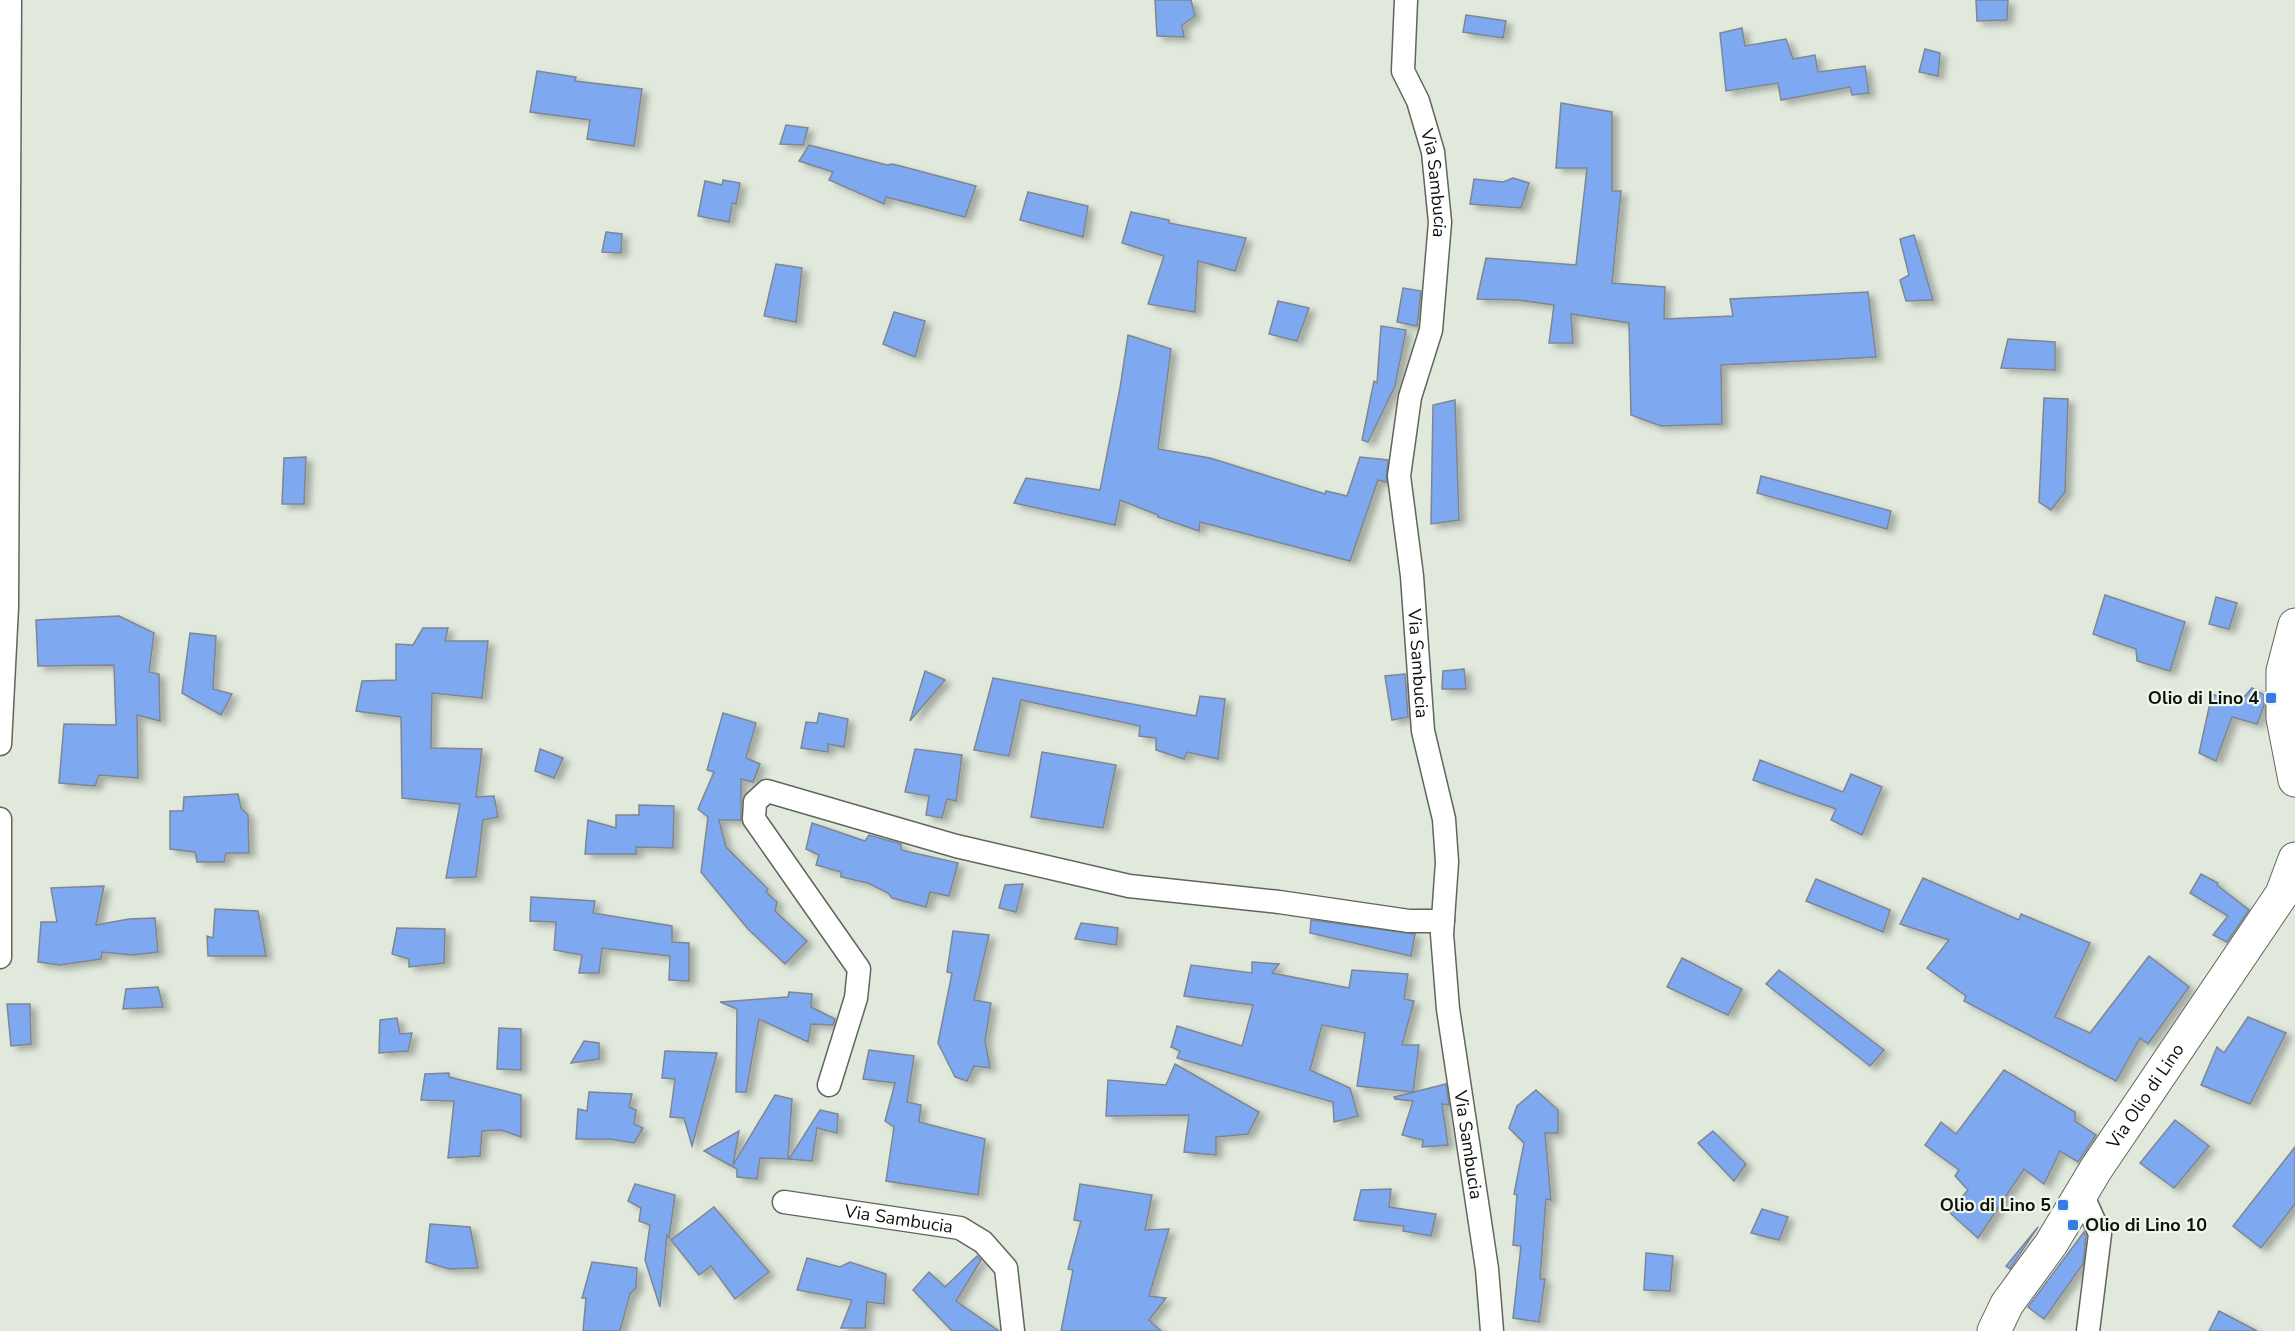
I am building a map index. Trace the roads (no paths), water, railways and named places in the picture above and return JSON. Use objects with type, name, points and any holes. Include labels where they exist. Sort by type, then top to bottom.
[{"type":"street","points":[[0,744],[7,607],[9,0]]},
{"type":"street","name":"Via Sambucia","points":[[1406,0],[1403,71],[1418,101],[1433,152],[1440,222],[1431,330],[1410,397],[1399,476],[1412,576],[1423,731],[1444,819],[1447,862],[1443,921],[1448,1009],[1487,1269],[1492,1331]]},
{"type":"street","points":[[2295,625],[2283,671],[2283,718],[2295,780]]},
{"type":"street","points":[[829,1085],[856,998],[859,969],[768,843],[754,819],[755,802],[767,791],[956,846],[1129,886],[1279,902],[1409,921],[1443,921]]},
{"type":"street","points":[[0,819],[0,957]]},
{"type":"street","name":"Via Olio di Lino","points":[[1995,1331],[2007,1304],[2051,1244],[2282,894],[2295,859]]},
{"type":"street","points":[[2082,1194],[2100,1234],[2088,1331]]},
{"type":"street","name":"Via Sambucia","points":[[784,1202],[960,1228],[983,1242],[1006,1268],[1013,1331]]},
{"type":"place","name":"Olio di Lino 4","points":[[2271,698]]},
{"type":"place","name":"Olio di Lino 5","points":[[2063,1205]]},
{"type":"place","name":"Olio di Lino 10","points":[[2073,1225]]}]
